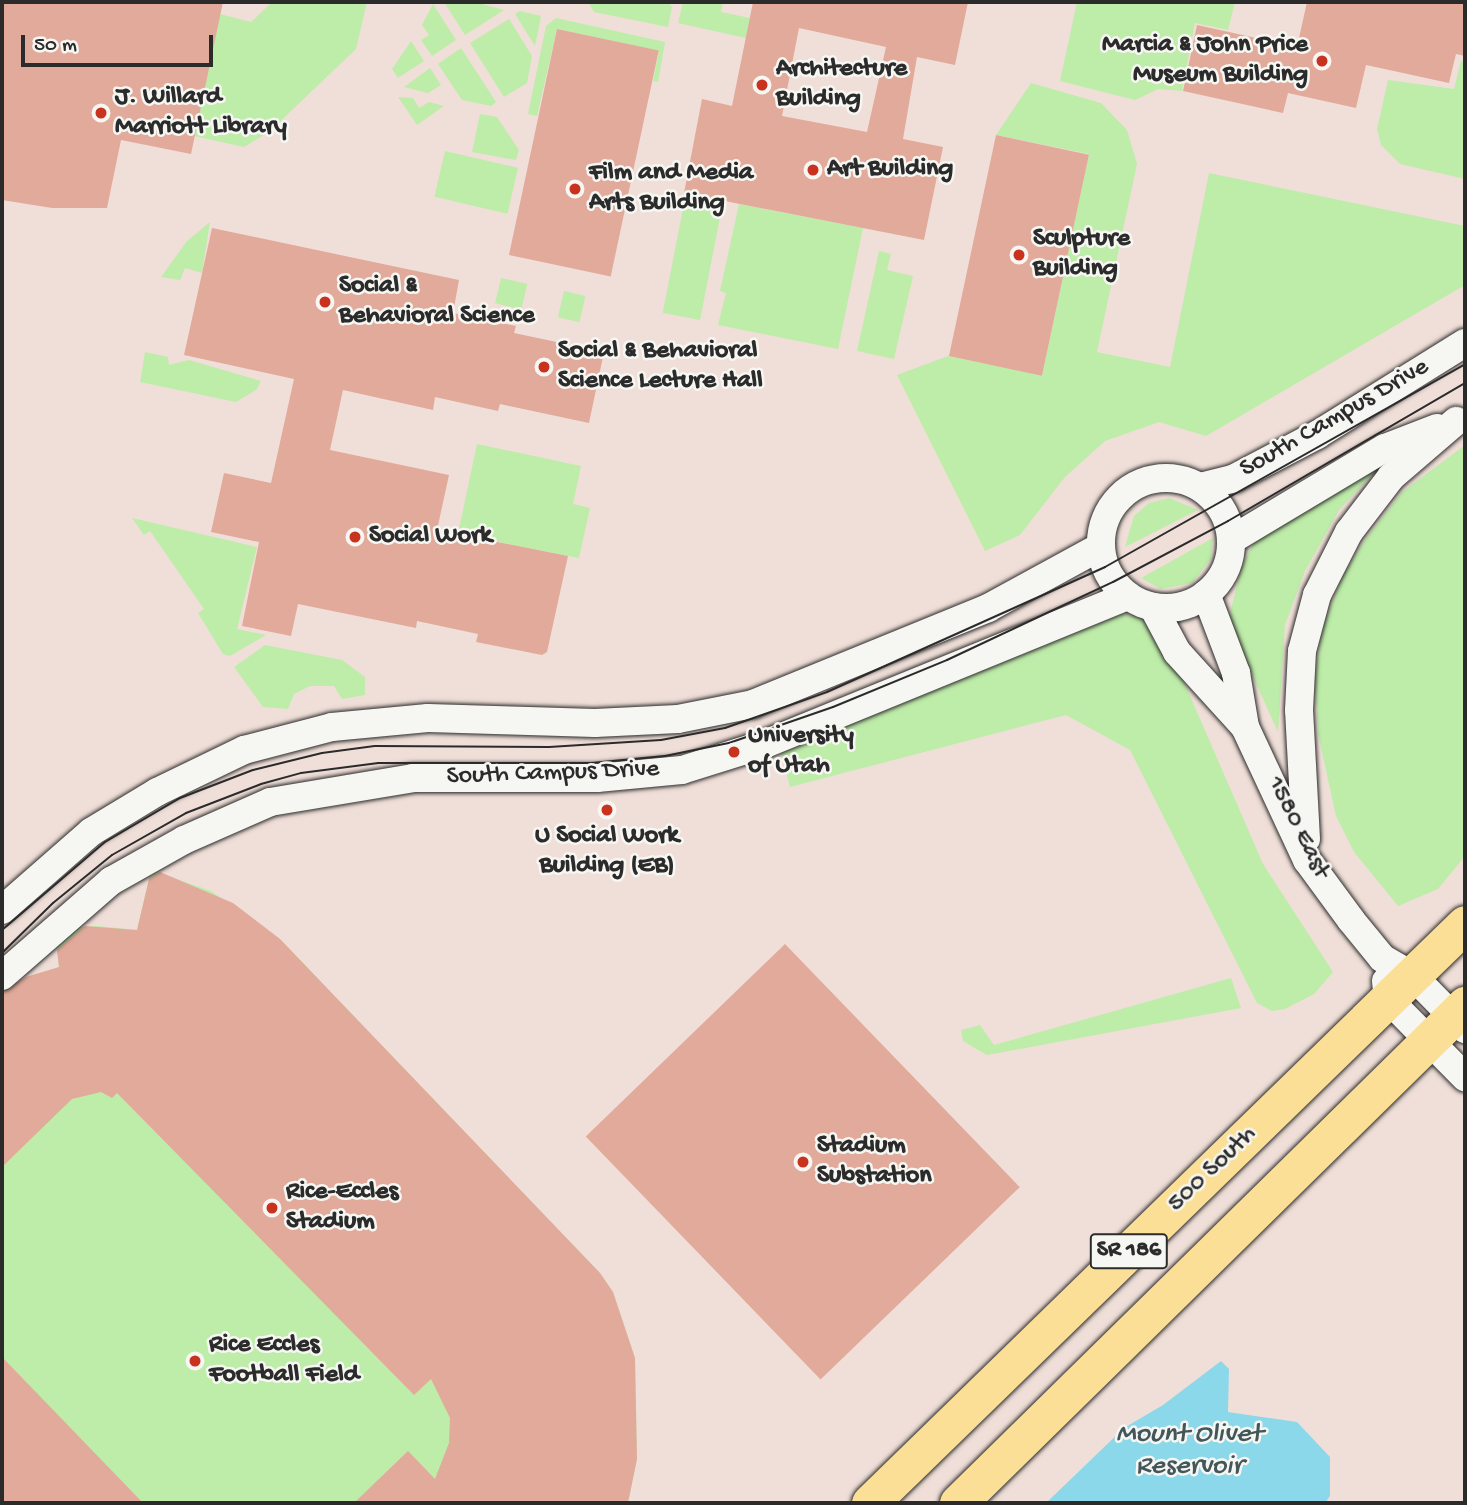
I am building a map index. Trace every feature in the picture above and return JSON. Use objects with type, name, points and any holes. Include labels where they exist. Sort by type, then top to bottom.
[{"type":"main road","name":"500 South","points":[[870,1503],[1394,977],[1465,924]]},
{"type":"main road","name":"SR 186","points":[[958,1503],[1453,1023]]},
{"type":"street","name":"South Campus Drive","points":[[1200,487],[1236,478],[1317,435],[1465,343]]},
{"type":"street","name":"South Campus Drive","points":[[1231,540],[1385,448],[1461,419]]},
{"type":"street","points":[[1307,860],[1300,699],[1301,651],[1317,595],[1349,532],[1391,477],[1461,419]]},
{"type":"street","points":[[1166,478],[1200,487],[1220,506],[1231,540],[1220,579],[1206,594],[1172,608],[1141,602],[1113,582],[1100,547],[1103,523],[1114,502],[1132,487],[1166,478]]},
{"type":"street","name":"South Campus Drive","points":[[2,910],[91,832],[157,792],[244,750],[343,726],[428,718],[595,723],[678,719],[753,704],[988,608],[1100,547]]},
{"type":"street","name":"1580 East","points":[[1206,594],[1236,673],[1245,727],[1307,860],[1394,977],[1453,1023],[1465,1077]]},
{"type":"street","name":"South Campus Drive","points":[[2,976],[111,881],[184,840],[270,802],[413,778],[597,778],[682,769],[765,744],[1141,602]]},
{"type":"street","name":"1580 East","points":[[1141,602],[1177,652],[1245,727]]},
{"type":"shaded area","name":"University of Utah","points":[[2,2],[1465,2],[1465,1503],[2,1503]]},
{"type":"green space","points":[[272,2],[367,2],[356,49],[269,132],[244,147],[194,136],[220,14],[251,22]]},
{"type":"green space","points":[[444,2],[475,2],[504,10],[465,35]]},
{"type":"green space","points":[[588,2],[668,2],[672,7],[668,27],[594,12]]},
{"type":"green space","points":[[683,2],[723,2],[721,12],[750,18],[746,38],[678,23]]},
{"type":"green space","points":[[1077,2],[1235,2],[1228,30],[1195,23],[1182,91],[1158,89],[1135,100],[1060,81]]},
{"type":"green space","points":[[433,4],[456,40],[432,56],[421,40],[429,35],[422,25]]},
{"type":"green space","points":[[520,11],[541,16],[535,46],[515,14]]},
{"type":"green space","points":[[556,18],[665,42],[658,82],[653,81],[659,51],[557,29],[537,116],[528,114],[546,26]]},
{"type":"green space","points":[[509,19],[532,56],[527,83],[504,97],[470,43]]},
{"type":"green space","points":[[411,41],[424,61],[398,78],[392,69]]},
{"type":"green space","points":[[461,48],[496,102],[491,106],[462,100],[438,64]]},
{"type":"green space","points":[[1461,61],[1465,61],[1465,179],[1400,164],[1381,145],[1377,129],[1388,80],[1454,89]]},
{"type":"green space","points":[[430,68],[441,85],[428,93],[404,87]]},
{"type":"green space","points":[[1031,83],[1101,103],[1127,130],[1137,164],[1097,352],[1170,367],[1209,173],[1465,226],[1465,285],[1206,436],[1159,422],[1105,441],[1065,477],[1020,535],[985,551],[897,375],[948,356],[1042,375],[1089,154],[996,135]]},
{"type":"green space","points":[[398,97],[413,98],[419,108],[429,102],[444,106],[417,125]]},
{"type":"green space","points":[[480,114],[497,117],[519,150],[516,160],[472,152]]},
{"type":"green space","points":[[445,151],[518,168],[508,214],[434,197]]},
{"type":"green space","points":[[686,193],[723,200],[700,320],[663,313]]},
{"type":"green space","points":[[739,204],[863,228],[838,349],[718,325],[726,293],[720,291]]},
{"type":"green space","points":[[210,222],[202,273],[185,268],[180,280],[161,277],[187,241]]},
{"type":"green space","points":[[879,251],[891,254],[887,270],[913,276],[894,359],[857,351]]},
{"type":"green space","points":[[501,278],[527,284],[521,309],[495,303]]},
{"type":"green space","points":[[564,291],[585,296],[579,322],[558,317]]},
{"type":"green space","points":[[145,352],[168,357],[169,365],[189,360],[261,381],[256,390],[236,402],[140,382]]},
{"type":"green space","points":[[477,444],[581,466],[573,504],[590,508],[579,558],[483,539],[483,534],[459,529]]},
{"type":"green space","points":[[1465,445],[1465,856],[1438,889],[1398,906],[1354,852],[1336,816],[1318,734],[1315,678],[1322,629],[1342,577],[1364,541],[1402,492]]},
{"type":"green space","points":[[1386,460],[1339,510],[1305,571],[1285,625],[1278,732],[1228,622],[1241,568],[1255,540]]},
{"type":"green space","points":[[1169,498],[1198,510],[1125,547],[1134,516],[1149,503]]},
{"type":"green space","points":[[132,518],[257,547],[237,629],[266,635],[230,656],[223,654],[198,613],[204,609],[150,531],[144,535]]},
{"type":"green space","points":[[1213,538],[1211,559],[1192,583],[1161,589],[1141,578]]},
{"type":"green space","points":[[1122,614],[1140,617],[1161,629],[1263,864],[1333,972],[1314,994],[1285,1009],[1272,1011],[1257,1003],[1130,750],[1066,715],[790,787],[781,753]]},
{"type":"green space","points":[[265,645],[342,660],[365,677],[365,695],[342,699],[334,686],[310,686],[294,694],[288,709],[263,707],[234,667]]},
{"type":"green space","name":"Rice-Eccles Stadium","points":[[151,870],[211,891],[280,939],[600,1273],[613,1292],[635,1358],[637,1459],[628,1503],[2,1503],[2,989],[59,967],[54,929],[97,926],[137,930]]},
{"type":"green space","points":[[1231,978],[1241,1008],[987,1055],[963,1041],[961,1030],[980,1025],[994,1045]]},
{"type":"water","name":"Mount Olivet Reservoir","points":[[1221,1361],[1229,1369],[1228,1412],[1297,1422],[1330,1457],[1330,1496],[1325,1503],[1046,1503],[1124,1428],[1163,1405]]},
{"type":"building","name":"J. Willard Marriott Library","points":[[2,2],[223,2],[191,154],[121,140],[107,208],[52,208],[2,200]]},
{"type":"building","points":[[753,2],[968,2],[955,65],[917,57],[903,139],[943,147],[924,240],[684,193],[702,99],[732,106]],"holes":[[[799,28],[886,47],[867,132],[782,116]]]},
{"type":"building","name":"Marcia & John Price Museum Building","points":[[1307,2],[1465,2],[1465,56],[1456,54],[1449,83],[1366,65],[1356,108],[1288,93],[1283,113],[1183,91],[1197,25],[1297,47]]},
{"type":"building","name":"Film and Media Arts Building","points":[[557,29],[659,51],[611,277],[509,255]]},
{"type":"building","name":"Sculpture Building","points":[[996,135],[1089,155],[1042,376],[949,356]]},
{"type":"building","points":[[212,228],[459,280],[453,313],[516,326],[514,333],[604,352],[589,423],[500,404],[498,411],[435,397],[433,410],[343,390],[330,450],[449,475],[437,530],[568,556],[547,652],[542,655],[476,642],[478,634],[417,621],[416,628],[298,604],[291,636],[242,626],[259,542],[211,532],[224,473],[271,483],[294,379],[184,355]]},
{"type":"building","points":[[160,872],[233,903],[280,939],[600,1273],[613,1292],[635,1358],[637,1459],[628,1503],[354,1503],[408,1451],[435,1479],[449,1443],[450,1418],[431,1379],[414,1395],[117,1093],[112,1098],[101,1092],[72,1099],[2,1167],[2,992],[26,977],[59,967],[57,950],[85,926],[137,930],[149,879]]},
{"type":"building","name":"Stadium Substation","points":[[785,944],[1020,1187],[821,1380],[586,1136]]},
{"type":"building","points":[[2,1357],[143,1503],[2,1503]]},
{"type":"tram line","points":[[2,930],[105,842],[180,798],[253,770],[322,753],[375,746],[549,747],[661,740],[725,728],[827,692],[1105,567],[1465,364]]},
{"type":"tram line","points":[[2,953],[53,903],[112,855],[186,813],[261,784],[301,773],[378,763],[592,763],[665,756],[729,743],[833,707],[947,660],[1113,582],[1228,521],[1465,383]]},
{"type":"place","name":"Marcia & John Price Museum Building","points":[[1322,61]]},
{"type":"place","name":"Architecture Building","points":[[762,85]]},
{"type":"place","name":"J. Willard Marriott Library","points":[[101,113]]},
{"type":"place","name":"Art Building","points":[[813,170]]},
{"type":"place","name":"Film and Media Arts Building","points":[[575,189]]},
{"type":"place","name":"Sculpture Building","points":[[1019,255]]},
{"type":"place","name":"Social & Behavioral Science","points":[[325,302]]},
{"type":"place","name":"Social & Behavioral Science Lecture Hall","points":[[544,367]]},
{"type":"place","name":"Social Work","points":[[355,537]]},
{"type":"place","name":"University of Utah","points":[[734,752]]},
{"type":"place","name":"U Social Work Building (EB)","points":[[607,810]]},
{"type":"place","name":"Stadium Substation","points":[[803,1162]]},
{"type":"place","name":"Rice-Eccles Stadium","points":[[272,1208]]},
{"type":"place","name":"Rice Eccles Football Field","points":[[195,1361]]}]
